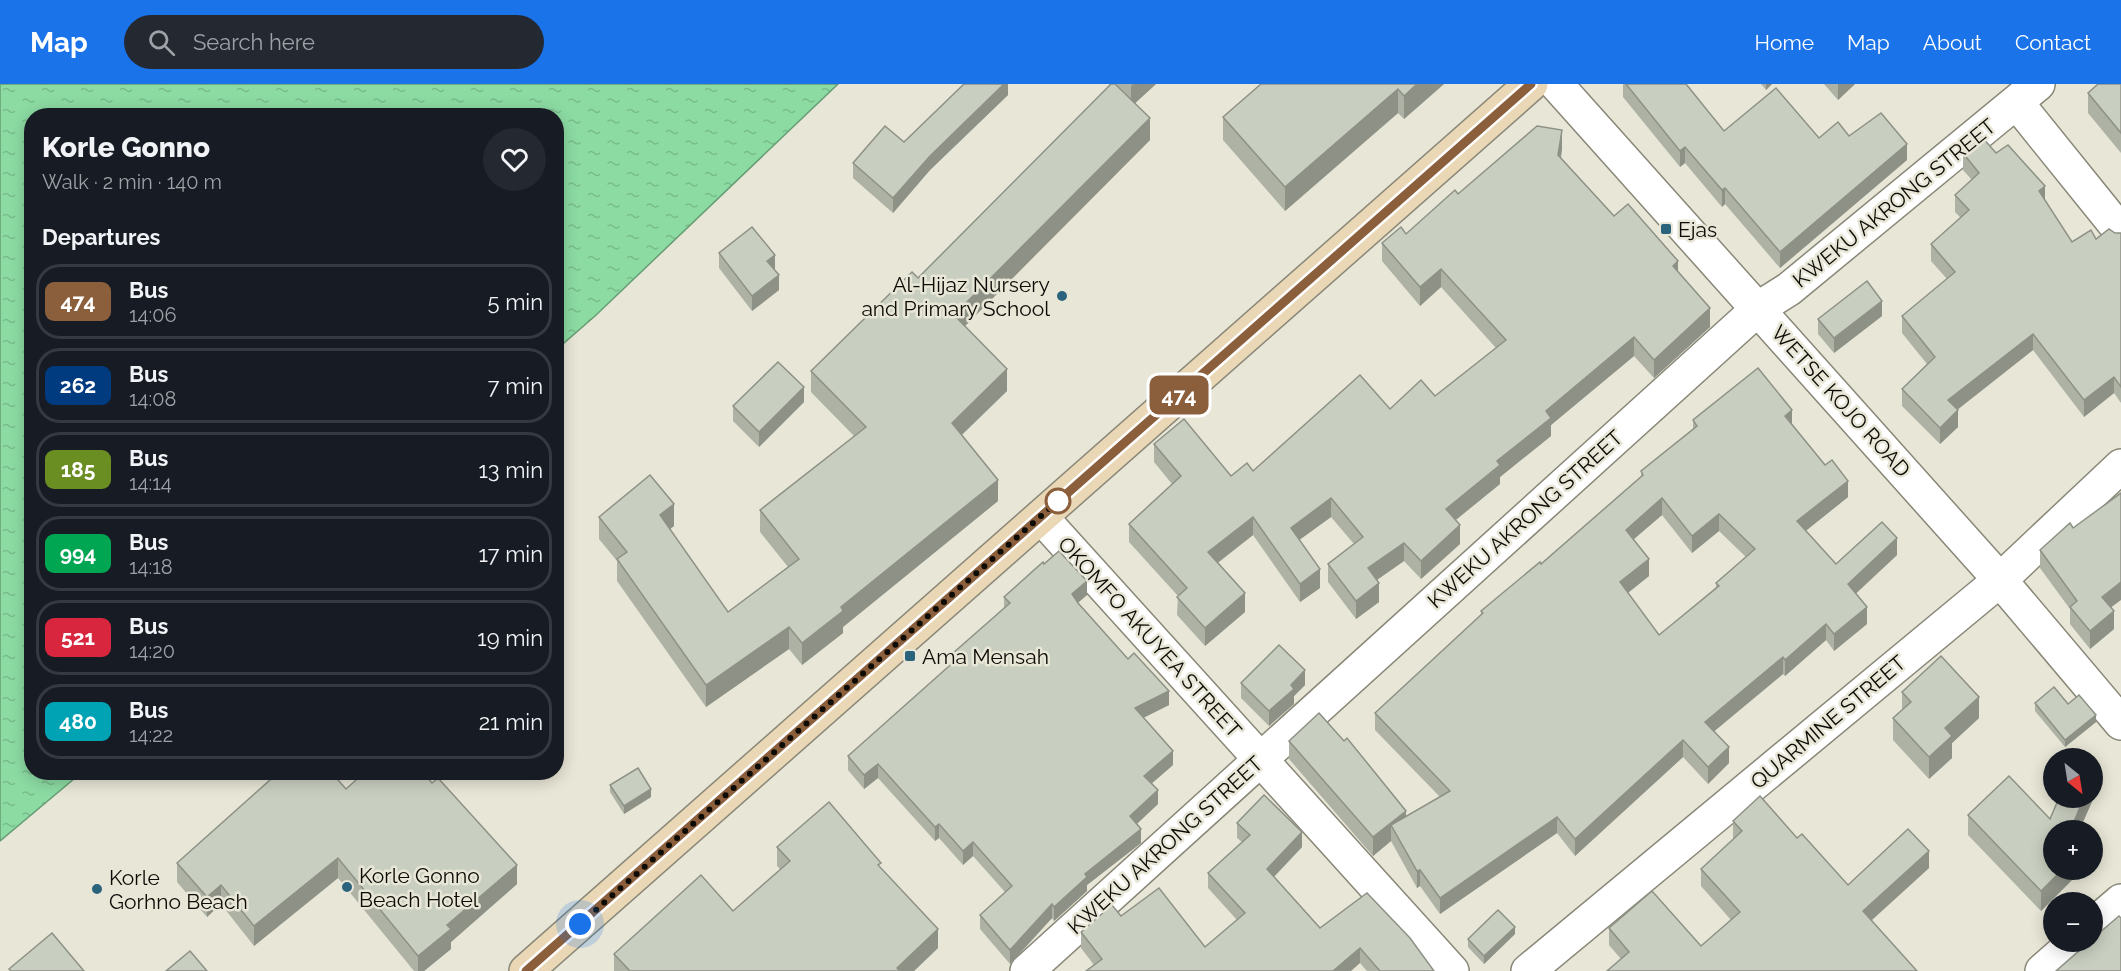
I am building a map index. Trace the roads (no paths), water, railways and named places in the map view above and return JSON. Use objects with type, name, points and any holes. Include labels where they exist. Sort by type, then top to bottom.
[{"type":"main road","points":[[526,971],[1531,84]]},
{"type":"street","name":"WETSE KOJO ROAD","points":[[1556,84],[2000,579],[2121,723]]},
{"type":"street","name":"KWEKU AKRONG STREET","points":[[1027,971],[1259,758],[1759,308],[1789,289],[2028,94]]},
{"type":"street","points":[[2028,94],[2121,232]]},
{"type":"street","name":"QUARMINE STREET","points":[[1528,971],[2000,579],[2121,466]]},
{"type":"street","name":"OKOMFO AKUYEA STREET","points":[[1041,517],[1452,971]]},
{"type":"street","points":[[2103,917],[2121,901]]},
{"type":"street","points":[[2042,971],[2064,952]]},
{"type":"water","points":[[0,84],[838,84],[564,343],[564,108],[24,108],[24,780],[73,780],[0,841]]},
{"type":"place","name":"Ejas","points":[[1666,229]]},
{"type":"place","name":"Al-Hijaz Nursery and Primary School","points":[[1062,296]]},
{"type":"place","name":"Ama Mensah","points":[[910,656]]},
{"type":"place","name":"Korle Gonno Beach Hotel","points":[[347,887]]},
{"type":"place","name":"Korle Gorhno Beach","points":[[97,889]]}]
